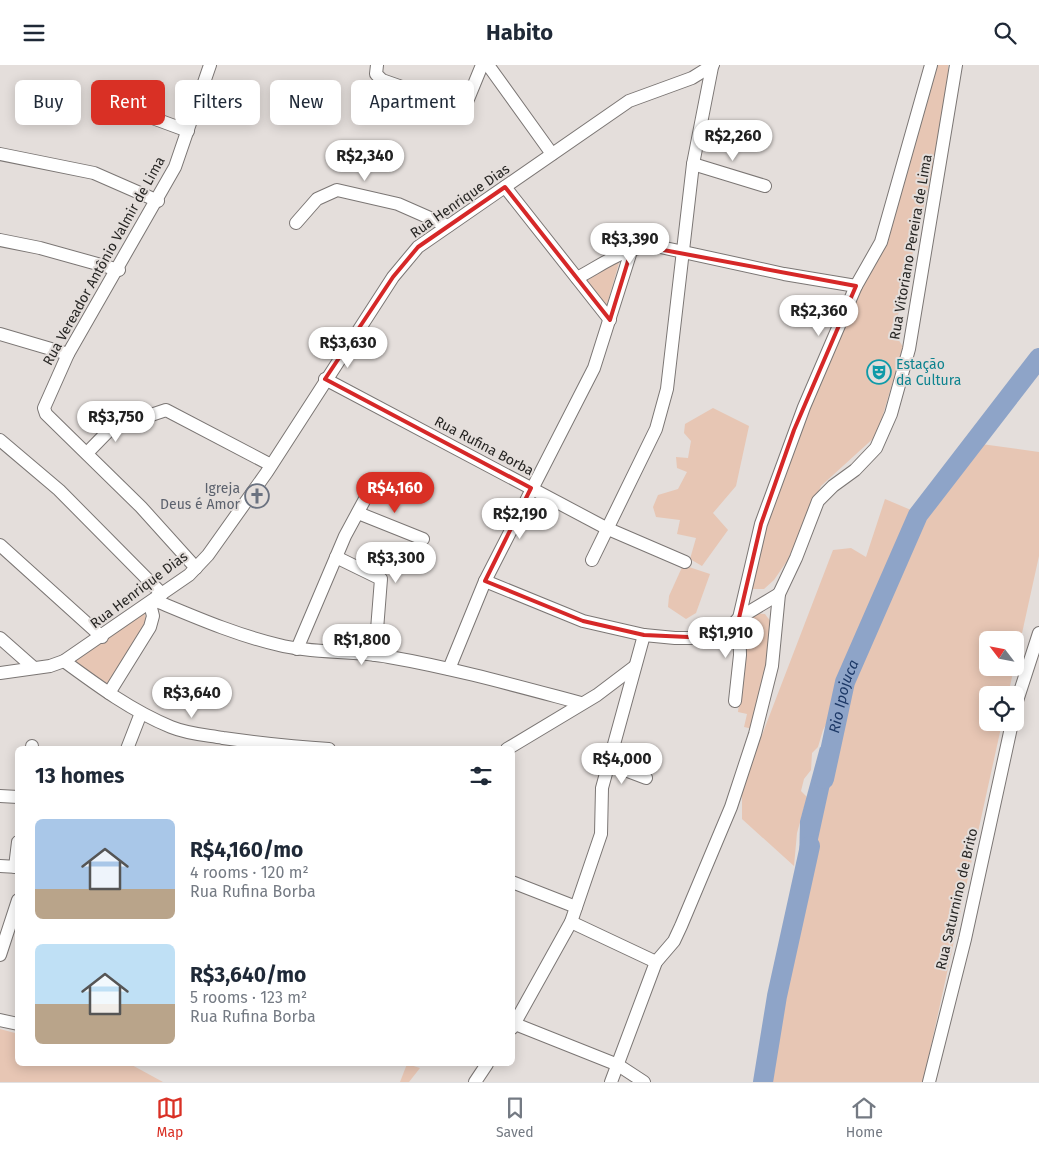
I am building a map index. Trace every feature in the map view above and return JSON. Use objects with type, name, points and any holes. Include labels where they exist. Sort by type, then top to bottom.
[{"type":"street","name":"Rua Vereador Antônio Valmir de Lima","points":[[87,453],[46,414],[44,403],[68,354],[158,201],[175,167],[210,65]]},
{"type":"street","points":[[377,65],[376,74],[382,80],[459,107],[463,107],[469,98],[482,65]]},
{"type":"street","points":[[488,65],[552,154]]},
{"type":"street","points":[[735,701],[740,655],[740,618],[761,524],[791,438],[856,286],[885,231],[932,65]]},
{"type":"street","name":"Rua Vitoriano Pereira de Lima","points":[[611,1082],[656,962],[674,941],[731,807],[765,700],[772,666],[779,594],[792,567],[818,501],[833,486],[855,470],[876,448],[891,414],[909,349],[956,65]]},
{"type":"street","points":[[592,560],[656,429],[662,411],[667,389],[693,164],[713,66]]},
{"type":"street","name":"Rua Henrique Dias","points":[[0,673],[64,661],[102,637],[196,568],[233,523],[325,379],[406,260],[418,247],[629,101],[684,82],[713,66]]},
{"type":"street","points":[[165,123],[188,131]]},
{"type":"street","points":[[0,153],[94,173],[158,201]]},
{"type":"street","points":[[693,164],[765,186]]},
{"type":"street","points":[[505,187],[610,320]]},
{"type":"street","points":[[296,223],[317,199],[337,190],[398,205],[448,226]]},
{"type":"street","points":[[0,240],[40,248],[119,269]]},
{"type":"street","points":[[577,278],[632,248],[656,246],[784,274],[856,286]]},
{"type":"street","points":[[449,669],[485,581],[594,368],[632,248]]},
{"type":"street","points":[[0,333],[68,354]]},
{"type":"street","name":"Rua Rufina Borba","points":[[325,379],[606,528],[685,562]]},
{"type":"street","points":[[196,568],[141,507],[87,453],[125,414],[134,412],[148,416],[166,410],[271,465]]},
{"type":"street","points":[[0,440],[59,490],[155,599],[215,625],[297,649],[375,655],[449,669],[581,703]]},
{"type":"street","points":[[297,649],[336,557],[372,486]]},
{"type":"street","points":[[358,513],[423,539]]},
{"type":"street","points":[[0,545],[102,637]]},
{"type":"street","points":[[336,557],[381,579],[375,655]]},
{"type":"street","points":[[485,581],[583,621],[644,635],[710,638],[726,631],[740,618],[779,594]]},
{"type":"street","points":[[109,693],[150,627],[155,599]]},
{"type":"street","points":[[1022,686],[1039,633]]},
{"type":"street","points":[[515,1024],[571,922],[601,834],[602,788],[644,635]]},
{"type":"street","points":[[0,638],[34,668]]},
{"type":"street","points":[[64,661],[141,713],[185,731],[274,746]]},
{"type":"street","points":[[513,746],[597,695],[634,667]]},
{"type":"street","points":[[128,746],[141,713]]},
{"type":"street","name":"Rua Saturnino de Brito","points":[[929,1082],[965,939],[1010,731]]},
{"type":"street","points":[[609,764],[646,778]]},
{"type":"street","points":[[0,796],[15,797]]},
{"type":"street","points":[[0,867],[15,867]]},
{"type":"street","points":[[515,883],[576,907]]},
{"type":"street","points":[[0,955],[15,909]]},
{"type":"street","points":[[571,922],[656,962]]},
{"type":"street","points":[[0,1020],[15,1023]]},
{"type":"street","points":[[515,1026],[618,1065],[644,1082]]},
{"type":"street","points":[[475,1082],[486,1066]]},
{"type":"highlighted area","points":[[505,187],[610,320],[632,248],[642,246],[856,286],[794,430],[761,524],[739,618],[726,631],[710,638],[644,635],[583,621],[485,581],[531,488],[325,379],[393,277],[418,247]]},
{"type":"shaded area","points":[[936,65],[948,65],[950,96],[894,332],[903,347],[877,435],[821,486],[787,561],[774,580],[764,589],[747,589],[798,426],[860,286]]},
{"type":"shaded area","points":[[621,256],[606,308],[584,278]]},
{"type":"shaded area","points":[[713,408],[749,426],[736,486],[713,513],[728,530],[702,566],[690,559],[696,538],[677,534],[680,520],[656,517],[653,507],[658,495],[678,489],[687,472],[677,468],[676,457],[688,458],[691,441],[684,433],[685,424]]},
{"type":"shaded area","points":[[974,443],[1039,452],[1039,556],[1022,631],[979,631],[979,676],[1012,676],[1010,686],[979,686],[979,731],[1000,731],[923,1082],[765,1082],[813,861],[837,720],[898,560]]},
{"type":"shaded area","points":[[885,499],[911,510],[843,667],[831,715],[823,730],[818,747],[812,753],[811,770],[804,779],[801,791],[807,797],[797,833],[794,866],[742,819],[742,787],[833,550],[851,548],[866,557]]},
{"type":"shaded area","points":[[683,565],[710,574],[696,613],[686,619],[668,607],[669,596]]},
{"type":"shaded area","points":[[145,610],[146,629],[110,685],[72,662]]},
{"type":"shaded area","points":[[755,613],[765,614],[771,622],[764,683],[753,729],[744,727],[747,714],[738,712],[745,647],[744,622]]},
{"type":"shaded area","points":[[0,1029],[15,1033],[15,1066],[134,1066],[163,1082],[0,1082]]},
{"type":"shaded area","points":[[406,1066],[420,1068],[409,1082],[400,1082]]},
{"type":"water","points":[[820,747],[836,757],[810,876],[799,867],[800,821]]},
{"type":"waterway","name":"Rio Ipojuca","points":[[824,779],[845,682],[918,515],[1039,358]]},
{"type":"waterway","name":"Rio Ipojuca","points":[[763,1082],[777,996],[810,846]]},
{"type":"place","name":"Estação da Cultura","points":[[879,372]]},
{"type":"place","name":"Igreja Deus é Amor","points":[[257,496]]}]
